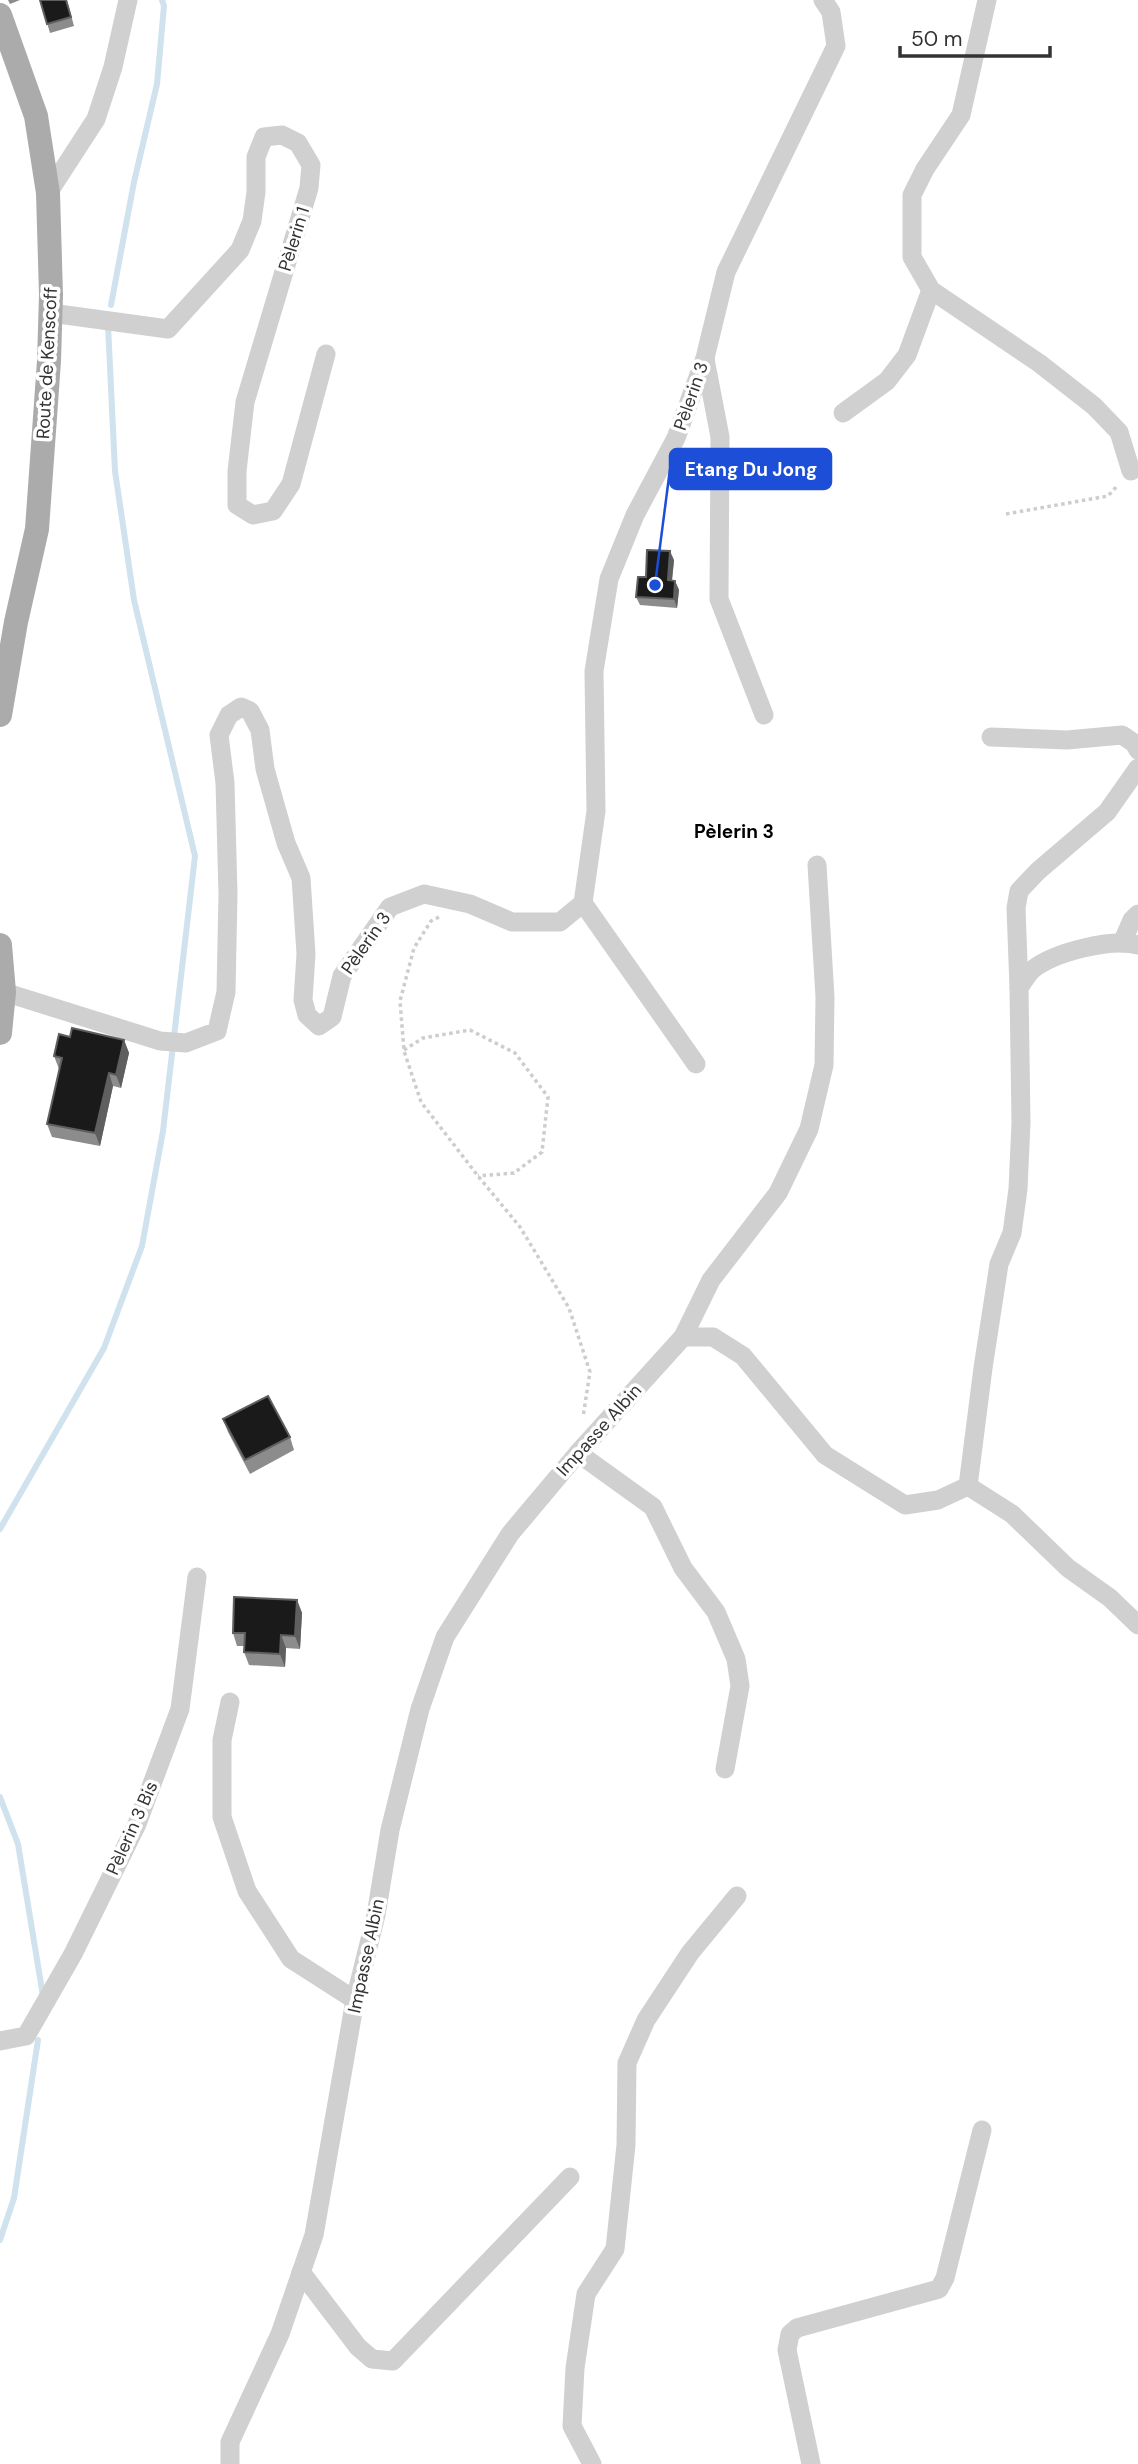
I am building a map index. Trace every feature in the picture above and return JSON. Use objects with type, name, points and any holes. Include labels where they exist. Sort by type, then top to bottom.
[{"type":"main road","name":"Route de Kenscoff","points":[[0,15],[36,116],[48,193],[51,313],[37,529],[16,622],[0,715]]},
{"type":"main road","points":[[0,945],[4,992],[0,1034]]},
{"type":"street","points":[[48,193],[96,119],[113,67],[128,0]]},
{"type":"street","name":"Pèlerin 3","points":[[4,992],[160,1041],[186,1043],[217,1031],[226,992],[228,894],[225,783],[219,735],[229,715],[241,707],[250,711],[260,730],[265,769],[286,843],[301,878],[306,954],[303,1000],[307,1015],[319,1026],[332,1017],[342,976],[390,907],[424,894],[470,904],[512,922],[560,922],[583,902],[596,811],[594,671],[609,579],[635,515],[676,438],[705,358],[726,272],[836,46],[831,12],[823,0]]},
{"type":"street","points":[[987,0],[961,115],[925,169],[912,195],[912,257],[931,290],[1039,363],[1094,405],[1118,432],[1131,471]]},
{"type":"street","name":"Pèlerin 1","points":[[51,313],[168,329],[240,250],[252,221],[256,192],[256,157],[264,137],[282,135],[299,143],[310,166],[309,188],[245,402],[237,471],[237,505],[253,515],[273,510],[291,484],[326,354]]},
{"type":"street","points":[[843,413],[887,381],[907,355],[931,290]]},
{"type":"street","points":[[705,358],[720,437],[719,599],[764,715]]},
{"type":"street","points":[[991,737],[1067,740],[1122,735],[1134,743],[1138,750]]},
{"type":"street","points":[[968,1486],[999,1264],[1012,1233],[1018,1189],[1021,1122],[1016,908],[1020,891],[1038,871],[1107,812],[1138,768]]},
{"type":"street","name":"Impasse Albin","points":[[230,2464],[230,2442],[280,2334],[314,2235],[355,2000],[376,1916],[393,1816],[420,1709],[445,1637],[510,1534],[578,1453],[683,1337],[711,1280],[778,1193],[809,1129],[824,1065],[825,997],[817,865]]},
{"type":"street","points":[[583,902],[696,1065]]},
{"type":"street","points":[[1019,988],[1031,971],[1044,963],[1084,948],[1130,944],[1132,920],[1138,914]]},
{"type":"street","points":[[683,1337],[713,1337],[743,1356],[825,1455],[905,1506],[938,1500],[968,1486]]},
{"type":"street","points":[[578,1453],[653,1507],[683,1568],[716,1612],[736,1659],[740,1686],[725,1769]]},
{"type":"street","points":[[968,1486],[1012,1514],[1068,1569],[1110,1598],[1138,1625]]},
{"type":"street","name":"Pèlerin 3 Bis","points":[[0,2041],[26,2036],[73,1954],[137,1824],[180,1709],[197,1577]]},
{"type":"street","points":[[230,1702],[222,1740],[222,1817],[247,1891],[291,1959],[355,2000]]},
{"type":"street","points":[[592,2464],[572,2426],[575,2368],[586,2294],[615,2249],[626,2145],[628,2063],[646,2020],[690,1953],[737,1896]]},
{"type":"street","points":[[810,2464],[787,2350],[790,2334],[797,2328],[939,2289],[945,2278],[982,2130]]},
{"type":"street","points":[[301,2272],[358,2347],[372,2359],[393,2361],[570,2177]]},
{"type":"path","points":[[1006,514],[1108,496],[1131,471]]},
{"type":"path","points":[[470,904],[430,921],[414,948],[400,1001],[404,1051],[421,1102],[520,1227],[569,1308],[590,1372],[578,1453]]},
{"type":"path","points":[[404,1051],[423,1038],[470,1030],[515,1053],[548,1097],[542,1152],[514,1172],[478,1176]]},
{"type":"building","points":[[40,0],[66,0],[71,17],[47,24]]},
{"type":"building","points":[[647,550],[670,551],[668,580],[675,581],[674,599],[636,597],[638,577],[646,577]]},
{"type":"building","points":[[72,1028],[124,1040],[116,1075],[109,1073],[95,1133],[47,1124],[62,1058],[54,1056],[59,1034],[70,1037]]},
{"type":"building","points":[[268,1396],[290,1437],[245,1460],[223,1419]]},
{"type":"building","points":[[234,1597],[297,1600],[295,1636],[281,1635],[280,1654],[244,1652],[245,1633],[233,1633]]},
{"type":"waterway","points":[[111,305],[134,182],[157,84],[164,6],[162,0]]},
{"type":"waterway","points":[[0,1529],[104,1348],[142,1246],[163,1131],[195,856],[134,600],[115,471],[108,325]]},
{"type":"waterway","points":[[0,1797],[18,1844],[43,1996]]},
{"type":"waterway","points":[[0,2240],[14,2198],[38,2040]]},
{"type":"place","name":"Etang Du Jong","points":[[655,585]]},
{"type":"district","name":"Pèlerin 3","points":[[734,831]]}]
